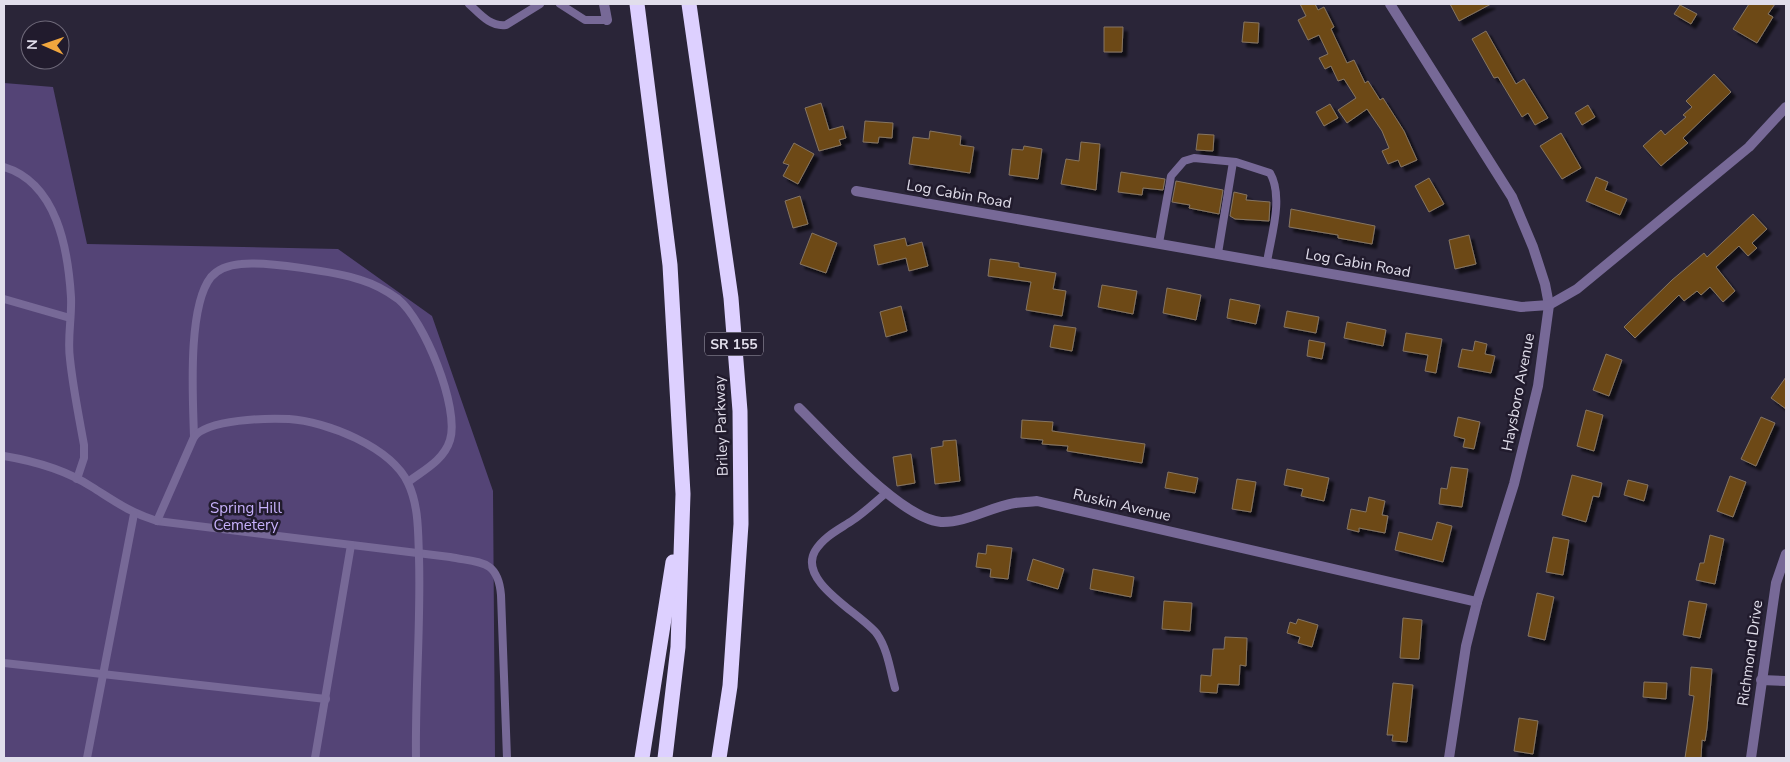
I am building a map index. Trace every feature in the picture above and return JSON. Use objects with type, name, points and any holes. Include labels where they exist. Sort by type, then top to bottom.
[{"type":"highway","points":[[637,4],[670,265],[683,494],[678,647],[665,758]]},
{"type":"highway","name":"Briley Parkway","points":[[690,4],[731,298],[740,411],[741,524],[730,686],[719,758]]},
{"type":"highway","points":[[642,758],[683,494]]},
{"type":"highway","points":[[730,686],[730,758]]},
{"type":"street","points":[[604,4],[607,20]]},
{"type":"street","name":"Haysboro Avenue","points":[[1390,4],[1512,197],[1533,247],[1545,284],[1548,305],[1538,386],[1514,484],[1477,602],[1466,646],[1449,758]]},
{"type":"street","name":"Log Cabin Road","points":[[856,191],[1521,307],[1548,305],[1578,289],[1684,203],[1749,147],[1786,106]]},
{"type":"street","name":"Ruskin Avenue","points":[[799,408],[886,493],[919,514],[940,522],[959,520],[1014,503],[1038,501],[1477,602]]},
{"type":"street","name":"Richmond Drive","points":[[1751,758],[1776,583],[1786,554]]},
{"type":"street","points":[[1761,680],[1786,681]]},
{"type":"lane","points":[[469,4],[490,23],[500,26],[506,25],[540,4]]},
{"type":"lane","points":[[560,4],[584,20],[607,20]]},
{"type":"lane","points":[[1159,243],[1171,176],[1184,161],[1194,158],[1233,162],[1270,173],[1276,183],[1276,204],[1267,262]]},
{"type":"lane","points":[[1218,253],[1233,162]]},
{"type":"lane","points":[[4,167],[30,179],[50,208],[61,234],[66,256],[71,298],[69,357],[84,445],[84,458],[77,479]]},
{"type":"lane","points":[[194,438],[192,366],[197,321],[203,291],[212,276],[219,270],[242,264],[337,273],[380,287],[398,299],[414,316],[426,337],[439,373],[452,419],[450,442],[435,462],[408,482]]},
{"type":"lane","points":[[4,299],[70,318]]},
{"type":"lane","points":[[157,521],[194,438],[198,433],[211,427],[255,420],[286,419],[310,422],[366,443],[394,464],[408,482],[417,513],[416,758]]},
{"type":"lane","points":[[4,456],[35,463],[77,479],[134,514],[157,521],[450,557],[489,566],[499,578],[507,758]]},
{"type":"lane","points":[[886,493],[854,519],[824,539],[815,552],[812,570],[820,582],[876,633],[885,649],[895,688]]},
{"type":"lane","points":[[87,758],[134,514]]},
{"type":"lane","points":[[315,758],[351,545]]},
{"type":"lane","points":[[4,662],[326,699]]},
{"type":"green space","name":"Spring Hill Cemetery","points":[[4,83],[53,87],[87,244],[338,249],[432,316],[493,491],[495,758],[4,758]]},
{"type":"building","points":[[1300,4],[1315,4],[1318,10],[1324,7],[1334,27],[1331,29],[1347,63],[1354,60],[1365,83],[1368,81],[1380,100],[1383,98],[1404,131],[1417,160],[1401,167],[1398,160],[1388,164],[1382,151],[1389,148],[1382,131],[1367,109],[1347,123],[1338,110],[1356,98],[1344,79],[1338,81],[1331,66],[1325,69],[1319,58],[1328,54],[1319,35],[1308,40],[1298,20],[1306,16]]},
{"type":"building","points":[[1450,4],[1491,4],[1459,21]]},
{"type":"building","points":[[1749,4],[1775,4],[1768,14],[1773,17],[1757,43],[1733,29]]},
{"type":"building","points":[[1680,5],[1697,14],[1691,24],[1674,14]]},
{"type":"building","points":[[1244,22],[1259,23],[1258,43],[1242,42]]},
{"type":"building","points":[[1104,27],[1123,27],[1122,52],[1104,52]]},
{"type":"building","points":[[1486,31],[1516,84],[1524,79],[1548,118],[1535,125],[1528,113],[1522,117],[1498,77],[1494,78],[1472,39]]},
{"type":"building","points":[[1714,74],[1731,92],[1683,138],[1688,143],[1661,166],[1643,146],[1661,130],[1665,135],[1686,117],[1683,115],[1692,107],[1686,101]]},
{"type":"building","points":[[821,103],[829,130],[843,126],[846,138],[839,140],[841,145],[819,151],[805,108]]},
{"type":"building","points":[[1330,104],[1338,118],[1324,126],[1316,112]]},
{"type":"building","points":[[1588,105],[1595,117],[1582,125],[1575,113]]},
{"type":"building","points":[[865,121],[893,123],[892,138],[879,137],[878,143],[863,142]]},
{"type":"building","points":[[930,131],[961,136],[960,145],[974,147],[970,173],[909,164],[913,137],[929,139]]},
{"type":"building","points":[[1561,133],[1581,168],[1562,179],[1540,146]]},
{"type":"building","points":[[1198,134],[1214,135],[1213,151],[1196,150]]},
{"type":"building","points":[[1081,142],[1100,144],[1096,190],[1061,184],[1066,159],[1079,161]]},
{"type":"building","points":[[794,143],[814,154],[798,184],[783,176],[789,165],[783,163]]},
{"type":"building","points":[[1024,146],[1042,149],[1038,179],[1009,175],[1012,149],[1023,150]]},
{"type":"building","points":[[1121,172],[1165,179],[1163,190],[1143,188],[1142,195],[1118,192]]},
{"type":"building","points":[[1596,177],[1608,182],[1605,190],[1627,199],[1620,215],[1586,201]]},
{"type":"building","points":[[1429,178],[1444,204],[1429,212],[1415,186]]},
{"type":"building","points":[[1176,181],[1223,190],[1219,214],[1189,208],[1190,205],[1172,202]]},
{"type":"building","points":[[1234,192],[1247,195],[1246,200],[1270,202],[1269,221],[1235,219],[1230,216]]},
{"type":"building","points":[[800,196],[808,224],[793,228],[785,201]]},
{"type":"building","points":[[1291,209],[1375,226],[1372,244],[1338,238],[1338,235],[1289,227]]},
{"type":"building","points":[[1753,214],[1767,229],[1752,243],[1757,248],[1748,256],[1739,246],[1716,267],[1735,291],[1723,302],[1710,287],[1701,295],[1697,291],[1684,301],[1679,295],[1635,338],[1624,327],[1672,280],[1704,253],[1707,257]]},
{"type":"building","points":[[812,233],[837,243],[826,273],[800,264]]},
{"type":"building","points":[[1469,235],[1476,264],[1455,269],[1449,240]]},
{"type":"building","points":[[905,238],[907,246],[922,242],[928,266],[909,271],[906,258],[878,265],[874,245]]},
{"type":"building","points":[[990,259],[1019,263],[1019,267],[1056,273],[1053,289],[1066,291],[1062,316],[1026,310],[1031,282],[988,276]]},
{"type":"building","points":[[1102,285],[1137,291],[1133,314],[1098,307]]},
{"type":"building","points":[[1167,288],[1201,295],[1196,320],[1163,313]]},
{"type":"building","points":[[1230,299],[1260,305],[1256,324],[1227,318]]},
{"type":"building","points":[[901,306],[907,331],[886,337],[880,312]]},
{"type":"building","points":[[1287,311],[1319,317],[1316,333],[1284,327]]},
{"type":"building","points":[[1347,322],[1386,330],[1383,346],[1344,338]]},
{"type":"building","points":[[1054,325],[1076,328],[1072,351],[1050,347]]},
{"type":"building","points":[[1406,333],[1442,339],[1436,373],[1425,371],[1428,355],[1403,351]]},
{"type":"building","points":[[1309,340],[1325,343],[1322,359],[1307,356]]},
{"type":"building","points":[[1475,341],[1487,344],[1485,354],[1495,356],[1491,373],[1458,367],[1462,349],[1473,351]]},
{"type":"building","points":[[1606,354],[1622,360],[1609,396],[1593,390]]},
{"type":"building","points":[[1786,377],[1786,409],[1771,398]]},
{"type":"building","points":[[1586,410],[1603,415],[1594,451],[1577,446]]},
{"type":"building","points":[[1458,417],[1480,422],[1474,449],[1463,447],[1465,439],[1454,436]]},
{"type":"building","points":[[1761,417],[1775,423],[1756,466],[1741,459]]},
{"type":"building","points":[[1022,420],[1053,422],[1052,431],[1145,444],[1142,463],[1067,451],[1068,446],[1042,444],[1043,440],[1021,438]]},
{"type":"building","points":[[956,440],[960,481],[935,484],[931,448],[943,446],[943,441]]},
{"type":"building","points":[[911,454],[915,483],[897,486],[893,457]]},
{"type":"building","points":[[1451,467],[1468,469],[1462,507],[1439,504],[1441,488],[1447,489]]},
{"type":"building","points":[[1287,469],[1329,478],[1324,501],[1301,496],[1303,489],[1284,485]]},
{"type":"building","points":[[1168,472],[1198,478],[1195,493],[1165,488]]},
{"type":"building","points":[[1572,475],[1602,483],[1599,497],[1593,496],[1586,522],[1562,515]]},
{"type":"building","points":[[1730,476],[1746,482],[1733,517],[1717,511]]},
{"type":"building","points":[[1237,479],[1256,482],[1251,512],[1232,509]]},
{"type":"building","points":[[1628,480],[1648,485],[1644,501],[1624,495]]},
{"type":"building","points":[[1369,497],[1385,501],[1382,515],[1388,516],[1385,533],[1359,528],[1359,532],[1347,529],[1351,509],[1366,512]]},
{"type":"building","points":[[1437,522],[1452,526],[1443,562],[1395,550],[1399,532],[1432,540]]},
{"type":"building","points":[[1710,535],[1724,539],[1715,584],[1696,580],[1700,563],[1704,563]]},
{"type":"building","points":[[1553,537],[1569,540],[1563,575],[1546,572]]},
{"type":"building","points":[[987,545],[1012,548],[1008,579],[990,577],[991,569],[976,567],[978,553],[986,554]]},
{"type":"building","points":[[1033,559],[1064,569],[1058,589],[1027,580]]},
{"type":"building","points":[[1093,569],[1134,577],[1131,597],[1090,589]]},
{"type":"building","points":[[1537,593],[1554,597],[1545,640],[1528,636]]},
{"type":"building","points":[[1164,601],[1192,603],[1190,631],[1162,629]]},
{"type":"building","points":[[1689,601],[1707,604],[1700,638],[1683,635]]},
{"type":"building","points":[[1403,618],[1422,620],[1419,659],[1400,658]]},
{"type":"building","points":[[1298,619],[1318,625],[1312,647],[1298,643],[1300,637],[1287,633],[1290,622],[1296,624]]},
{"type":"building","points":[[1225,637],[1247,638],[1246,666],[1240,665],[1239,685],[1218,684],[1217,693],[1200,692],[1201,675],[1211,676],[1213,649],[1224,649]]},
{"type":"building","points":[[1691,667],[1712,669],[1707,728],[1705,741],[1702,740],[1701,758],[1685,758],[1694,696],[1689,695]]},
{"type":"building","points":[[1644,682],[1667,683],[1666,699],[1643,697]]},
{"type":"building","points":[[1393,683],[1413,685],[1407,742],[1392,741],[1393,735],[1387,735]]},
{"type":"building","points":[[1519,718],[1538,721],[1533,754],[1514,751]]}]
